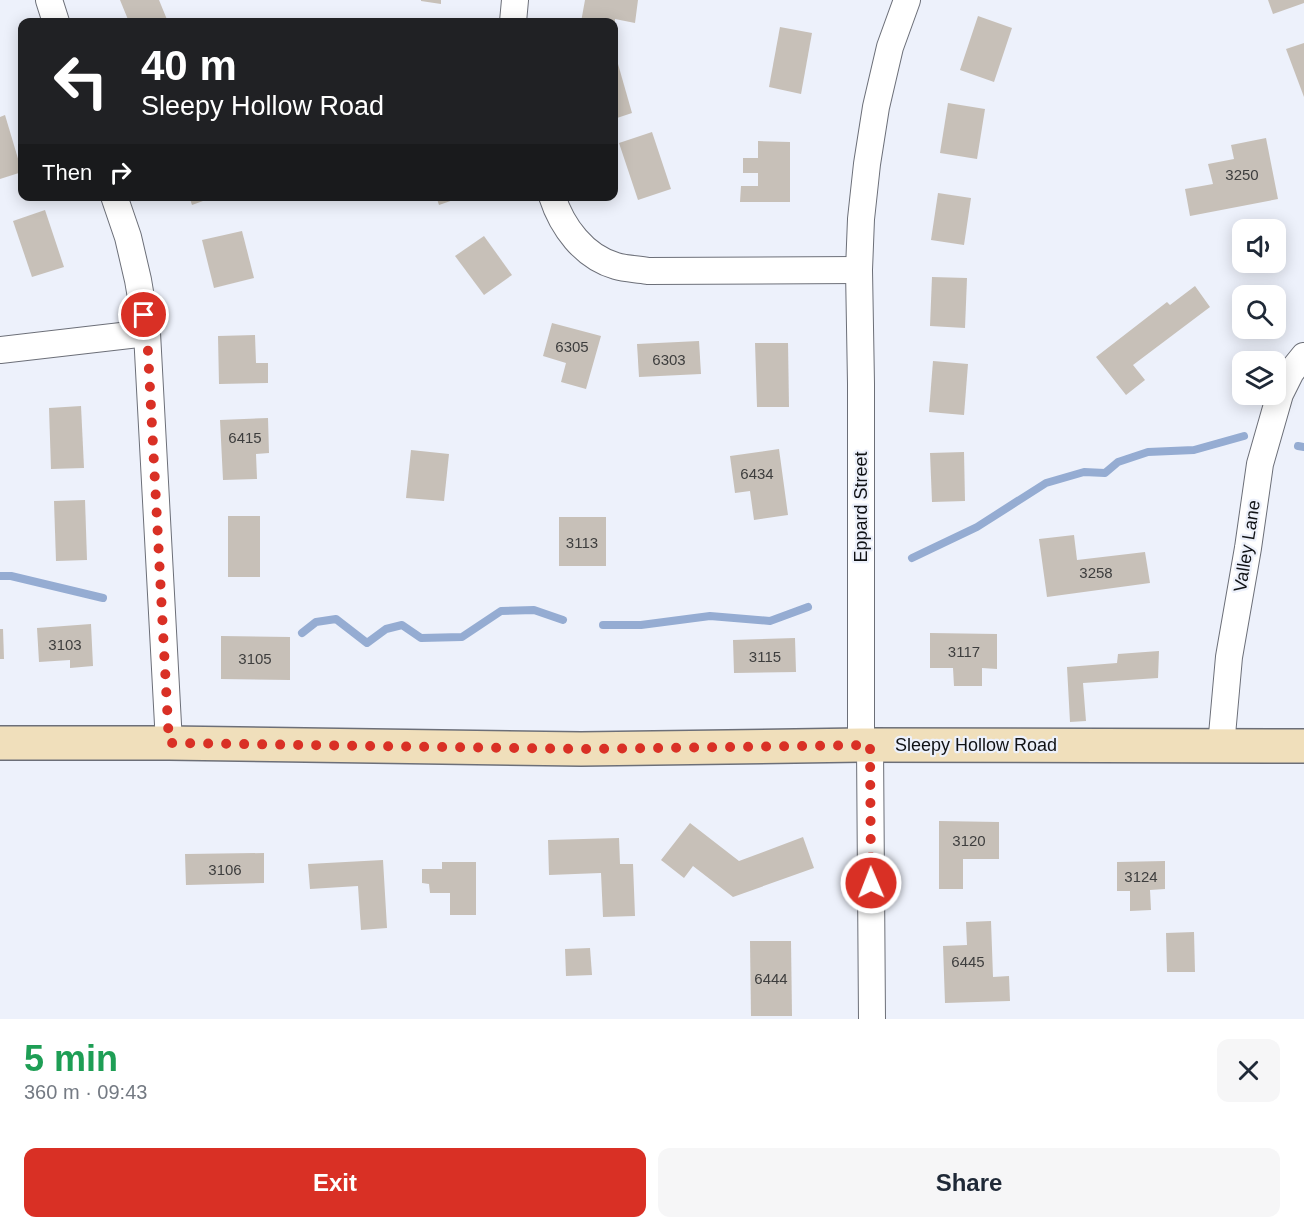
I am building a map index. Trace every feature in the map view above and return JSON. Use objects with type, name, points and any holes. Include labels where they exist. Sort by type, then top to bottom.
[{"type":"main road","name":"Sleepy Hollow Road","points":[[0,743],[581,749],[865,745],[1304,746]]},
{"type":"street","points":[[49,0],[55,18]]},
{"type":"street","points":[[513,18],[515,0]]},
{"type":"street","name":"Eppard Street","points":[[872,1019],[865,745],[859,270],[861,219],[876,107],[890,47],[907,0]]},
{"type":"street","points":[[116,201],[128,237],[138,279],[147,333],[169,743]]},
{"type":"street","points":[[554,201],[557,212],[580,244],[600,260],[616,266],[648,271],[859,270]]},
{"type":"street","points":[[0,350],[147,333]]},
{"type":"street","name":"Valley Lane","points":[[1221,746],[1229,657],[1260,464],[1280,394],[1291,372],[1304,356]]},
{"type":"building","points":[[120,0],[159,0],[166,18],[127,18]]},
{"type":"building","points":[[441,0],[441,4],[421,1]]},
{"type":"building","points":[[585,0],[638,0],[635,23],[618,18],[582,18]]},
{"type":"building","points":[[1268,0],[1304,0],[1304,3],[1273,14]]},
{"type":"building","points":[[978,16],[1012,28],[994,82],[960,70]]},
{"type":"building","points":[[780,27],[812,33],[801,94],[769,87]]},
{"type":"building","points":[[1304,43],[1304,97],[1286,49]]},
{"type":"building","points":[[618,64],[632,113],[618,118]]},
{"type":"building","points":[[948,103],[985,109],[977,159],[940,153]]},
{"type":"building","points":[[5,115],[18,159],[18,173],[0,179],[0,117]]},
{"type":"building","points":[[652,132],[671,189],[638,200],[619,143]]},
{"type":"building","points":[[1266,138],[1278,199],[1190,216],[1185,189],[1213,184],[1208,164],[1234,159],[1231,145]]},
{"type":"building","points":[[758,141],[790,142],[790,202],[740,202],[741,186],[758,186],[758,173],[743,173],[743,158],[758,158]]},
{"type":"building","points":[[938,193],[971,198],[964,245],[931,240]]},
{"type":"building","points":[[191,201],[203,201],[192,205]]},
{"type":"building","points":[[438,201],[450,201],[439,205]]},
{"type":"building","points":[[45,210],[64,267],[32,277],[13,221]]},
{"type":"building","points":[[242,231],[254,278],[214,288],[202,240]]},
{"type":"building","points":[[484,236],[512,275],[484,295],[455,256]]},
{"type":"building","points":[[932,277],[967,278],[965,328],[930,326]]},
{"type":"building","points":[[1195,286],[1210,307],[1133,365],[1145,380],[1126,395],[1096,357],[1167,302],[1170,305]]},
{"type":"building","points":[[552,323],[601,336],[586,389],[561,382],[566,363],[543,356]]},
{"type":"building","points":[[255,335],[256,363],[268,363],[268,383],[219,384],[218,336]]},
{"type":"building","points":[[699,341],[701,374],[639,377],[637,344]]},
{"type":"building","points":[[755,343],[788,343],[789,407],[757,407]]},
{"type":"building","points":[[933,361],[968,364],[964,415],[929,412]]},
{"type":"building","points":[[81,406],[84,468],[51,469],[49,408]]},
{"type":"building","points":[[268,418],[269,453],[256,454],[257,479],[223,480],[220,420]]},
{"type":"building","points":[[779,449],[788,515],[754,520],[750,491],[735,493],[730,456]]},
{"type":"building","points":[[411,450],[449,454],[444,501],[406,498]]},
{"type":"building","points":[[964,452],[965,501],[932,502],[930,453]]},
{"type":"building","points":[[85,500],[87,560],[56,561],[54,501]]},
{"type":"building","points":[[228,516],[260,516],[260,577],[228,577]]},
{"type":"building","points":[[559,517],[606,517],[606,566],[559,566]]},
{"type":"building","points":[[1074,535],[1077,560],[1145,552],[1150,583],[1047,597],[1039,539]]},
{"type":"building","points":[[91,624],[93,666],[70,668],[70,660],[39,662],[37,628]]},
{"type":"building","points":[[0,629],[3,629],[4,659],[0,659]]},
{"type":"building","points":[[930,633],[997,634],[997,669],[982,668],[982,686],[954,686],[953,668],[930,668]]},
{"type":"building","points":[[221,636],[290,637],[290,680],[221,679]]},
{"type":"building","points":[[795,638],[796,672],[734,673],[733,640]]},
{"type":"building","points":[[1159,651],[1158,678],[1083,683],[1086,721],[1070,722],[1067,667],[1117,663],[1118,654]]},
{"type":"building","points":[[939,821],[999,822],[999,859],[963,859],[963,889],[939,889]]},
{"type":"building","points":[[690,823],[739,861],[803,837],[814,868],[733,897],[693,866],[684,878],[661,860]]},
{"type":"building","points":[[619,838],[620,864],[633,864],[635,916],[603,917],[601,873],[549,875],[548,840]]},
{"type":"building","points":[[264,853],[264,883],[186,885],[185,854]]},
{"type":"building","points":[[383,860],[387,928],[361,930],[358,886],[310,889],[308,864]]},
{"type":"building","points":[[1165,861],[1165,889],[1150,890],[1151,910],[1130,911],[1130,891],[1117,891],[1117,862]]},
{"type":"building","points":[[442,862],[476,862],[476,915],[450,915],[450,893],[430,893],[429,884],[422,883],[422,869],[442,869]]},
{"type":"building","points":[[991,921],[993,977],[1009,976],[1010,1001],[945,1003],[943,946],[967,945],[966,922]]},
{"type":"building","points":[[1194,932],[1195,972],[1167,972],[1166,933]]},
{"type":"building","points":[[750,941],[791,941],[792,1016],[751,1016]]},
{"type":"building","points":[[590,948],[592,975],[566,976],[565,949]]},
{"type":"waterway","points":[[912,558],[977,527],[1046,483],[1084,472],[1105,473],[1118,462],[1148,452],[1194,450],[1244,436]]},
{"type":"waterway","points":[[1298,446],[1304,447]]},
{"type":"waterway","points":[[0,576],[11,576],[103,598]]},
{"type":"waterway","points":[[603,625],[641,625],[710,616],[770,621],[808,607]]},
{"type":"waterway","points":[[302,633],[316,622],[336,619],[367,643],[386,629],[402,625],[421,638],[462,637],[501,611],[534,610],[563,620]]},
{"type":"route","points":[[144,315],[147,333],[169,743],[581,749],[870,745],[871,883]]}]
